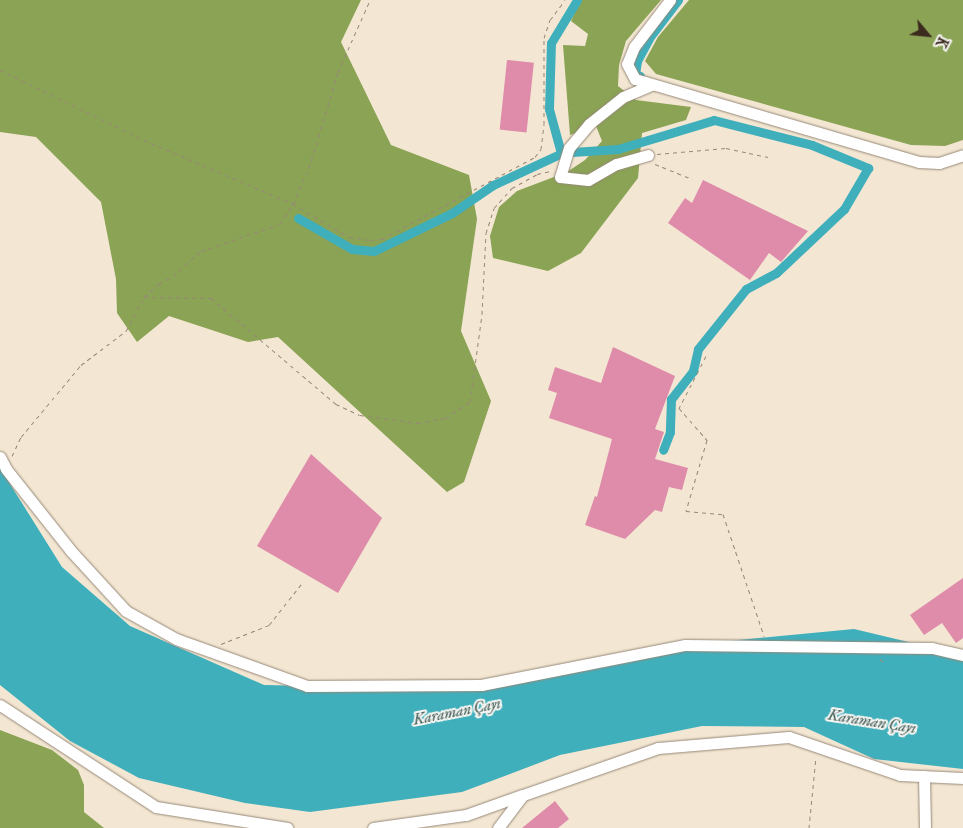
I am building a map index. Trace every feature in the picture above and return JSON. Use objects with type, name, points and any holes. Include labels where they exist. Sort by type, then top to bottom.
[{"type":"street","points":[[670,0],[646,28],[627,64],[635,79],[919,162],[939,163],[963,155]]},
{"type":"street","points":[[649,159],[616,164],[588,180],[560,177],[569,148],[589,124],[623,97],[651,85]]},
{"type":"street","points":[[0,457],[3,470],[71,551],[126,611],[176,639],[307,686],[481,685],[685,645],[932,648],[963,655]]},
{"type":"street","points":[[0,705],[156,807],[287,828]]},
{"type":"street","points":[[373,828],[466,815],[658,748],[789,737],[900,775],[963,778]]},
{"type":"street","points":[[924,776],[925,828]]},
{"type":"street","points":[[498,828],[523,795]]},
{"type":"path","points":[[3,470],[21,437],[81,365],[126,331],[144,297],[201,251],[280,224],[293,204],[309,168],[338,72],[370,0]]},
{"type":"path","points":[[0,70],[136,136],[293,204],[349,237],[363,240],[382,239],[535,157],[541,149],[544,124],[544,38],[550,20],[565,0]]},
{"type":"path","points":[[649,159],[726,148],[768,157]]},
{"type":"path","points":[[649,159],[692,179]]},
{"type":"path","points":[[144,297],[211,298],[336,404],[360,415],[417,423],[446,418],[470,402],[482,314],[486,233],[494,208],[512,188],[537,174],[545,170],[560,172]]},
{"type":"path","points":[[706,356],[680,408],[707,440],[686,511],[723,514],[768,646]]},
{"type":"path","points":[[207,650],[268,625],[303,582]]},
{"type":"path","points":[[809,828],[816,746]]},
{"type":"green space","points":[[0,0],[361,0],[341,42],[391,145],[469,175],[477,219],[461,331],[491,401],[464,482],[447,492],[278,337],[248,342],[169,316],[137,342],[117,313],[116,279],[101,202],[36,137],[0,132]]},
{"type":"green space","points":[[580,0],[661,0],[626,41],[619,65],[618,86],[636,100],[691,107],[686,120],[642,133],[638,178],[581,253],[548,271],[493,258],[490,236],[499,207],[517,191],[567,172],[585,160],[602,141],[596,126],[570,135],[563,45],[585,46],[588,34],[571,21]]},
{"type":"green space","points":[[689,0],[963,0],[963,140],[945,146],[911,145],[656,74],[645,61],[658,37]]},
{"type":"green space","points":[[0,730],[52,750],[78,770],[84,785],[84,812],[104,828],[0,828]]},
{"type":"water","name":"Karaman Çayı","points":[[0,468],[62,567],[130,626],[264,685],[460,689],[663,647],[854,629],[963,655],[963,769],[874,759],[804,727],[702,726],[560,755],[462,792],[310,812],[245,803],[139,778],[70,741],[0,685]]},
{"type":"building","points":[[507,60],[534,63],[527,132],[500,130]]},
{"type":"building","points":[[703,180],[808,231],[781,262],[769,253],[750,280],[668,223],[685,198],[692,203]]},
{"type":"building","points":[[613,347],[675,376],[655,429],[664,432],[655,459],[688,468],[682,490],[669,487],[662,512],[655,510],[625,539],[585,525],[595,496],[597,497],[612,439],[549,418],[557,393],[548,390],[555,367],[601,383]]},
{"type":"building","points":[[311,454],[382,518],[338,593],[257,546]]},
{"type":"building","points":[[963,578],[963,638],[956,643],[942,623],[924,635],[910,615]]},
{"type":"building","points":[[555,801],[569,819],[558,828],[522,828]]},
{"type":"waterway","points":[[561,153],[549,109],[551,43],[577,0]]},
{"type":"waterway","points":[[640,76],[635,74],[637,61],[649,38],[678,0]]},
{"type":"waterway","points":[[572,152],[618,149],[714,120],[812,145],[868,168],[844,209],[776,273],[746,289],[698,349],[693,371],[671,399],[670,432],[663,450]]},
{"type":"waterway","points":[[298,218],[352,249],[374,251],[452,213],[493,185],[562,153]]}]
